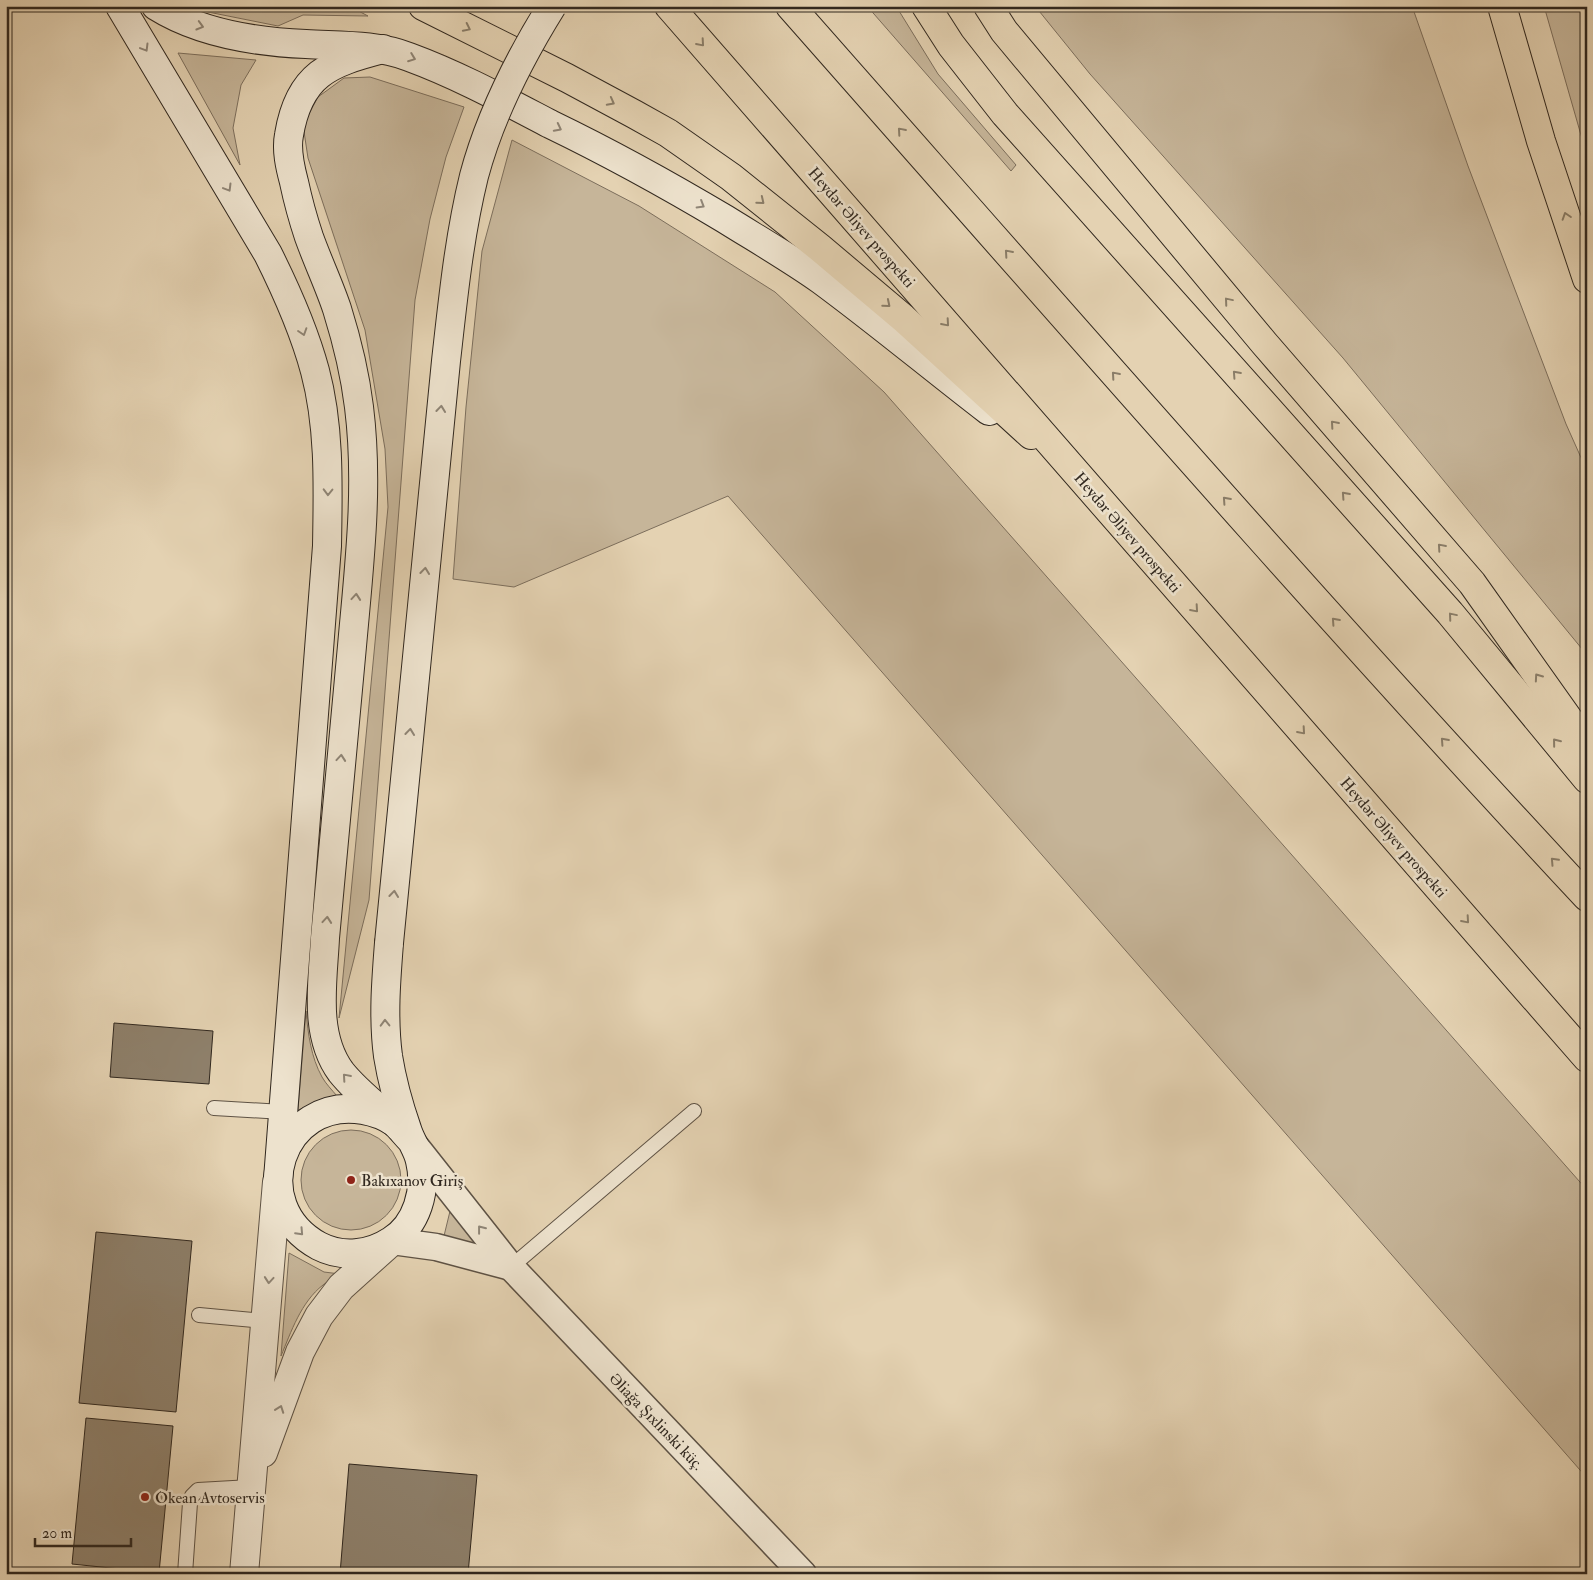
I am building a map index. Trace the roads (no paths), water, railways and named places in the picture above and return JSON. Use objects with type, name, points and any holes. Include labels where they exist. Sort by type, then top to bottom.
[{"type":"main road","points":[[120,6],[268,254],[285,286],[301,326],[315,372],[324,418],[328,477],[327,546],[278,1179],[244,1574]]},
{"type":"main road","points":[[156,6],[167,13],[196,25],[239,36],[306,44],[341,44],[384,49],[399,53],[441,70],[577,137],[680,192],[820,280],[1094,493]]},
{"type":"main road","points":[[423,6],[567,78],[634,114],[668,133],[731,177],[820,248],[903,318],[1094,493]]},
{"type":"main road","points":[[402,1130],[398,1100],[388,1057],[385,1029],[385,989],[455,278],[475,176],[488,132],[508,85],[552,6]]},
{"type":"main road","name":"Heydər Əliyev prospekti","points":[[669,6],[1587,1058]]},
{"type":"main road","points":[[790,6],[1148,412],[1494,798],[1587,897]]},
{"type":"main road","points":[[926,6],[951,45],[1005,114],[1450,613],[1587,779]]},
{"type":"main road","points":[[988,6],[1004,31],[1258,336],[1472,582],[1587,745]]},
{"type":"main road","points":[[1483,6],[1541,141]]},
{"type":"main road","points":[[1502,6],[1541,141],[1587,279]]},
{"type":"main road","points":[[251,1487],[300,1352],[319,1316],[342,1287],[408,1225],[419,1205],[423,1182],[420,1160],[402,1130],[340,1071],[329,1051],[323,1023],[322,992],[325,938],[360,551],[363,470],[359,408],[352,360],[336,308],[309,237],[290,166],[288,137],[301,95],[315,78],[332,65],[384,49]]},
{"type":"main road","points":[[392,1241],[371,1251],[349,1254],[326,1250],[306,1239],[290,1222],[280,1202],[278,1179],[282,1156],[292,1136],[309,1121],[329,1111],[351,1108],[374,1112],[402,1130]]},
{"type":"street","name":"Əliağa Şıxlinski küç.","points":[[402,1130],[511,1267],[803,1574]]},
{"type":"street","points":[[392,1241],[436,1247],[511,1267]]},
{"type":"lane","points":[[214,1108],[283,1112]]},
{"type":"lane","points":[[511,1267],[694,1111]]},
{"type":"lane","points":[[199,1315],[265,1321]]},
{"type":"lane","points":[[185,1574],[192,1496],[198,1490],[251,1487]]},
{"type":"place","name":"Bakıxanov Giriş","points":[[351,1180]]},
{"type":"place","name":"Okean Avtoservis","points":[[145,1497]]}]
